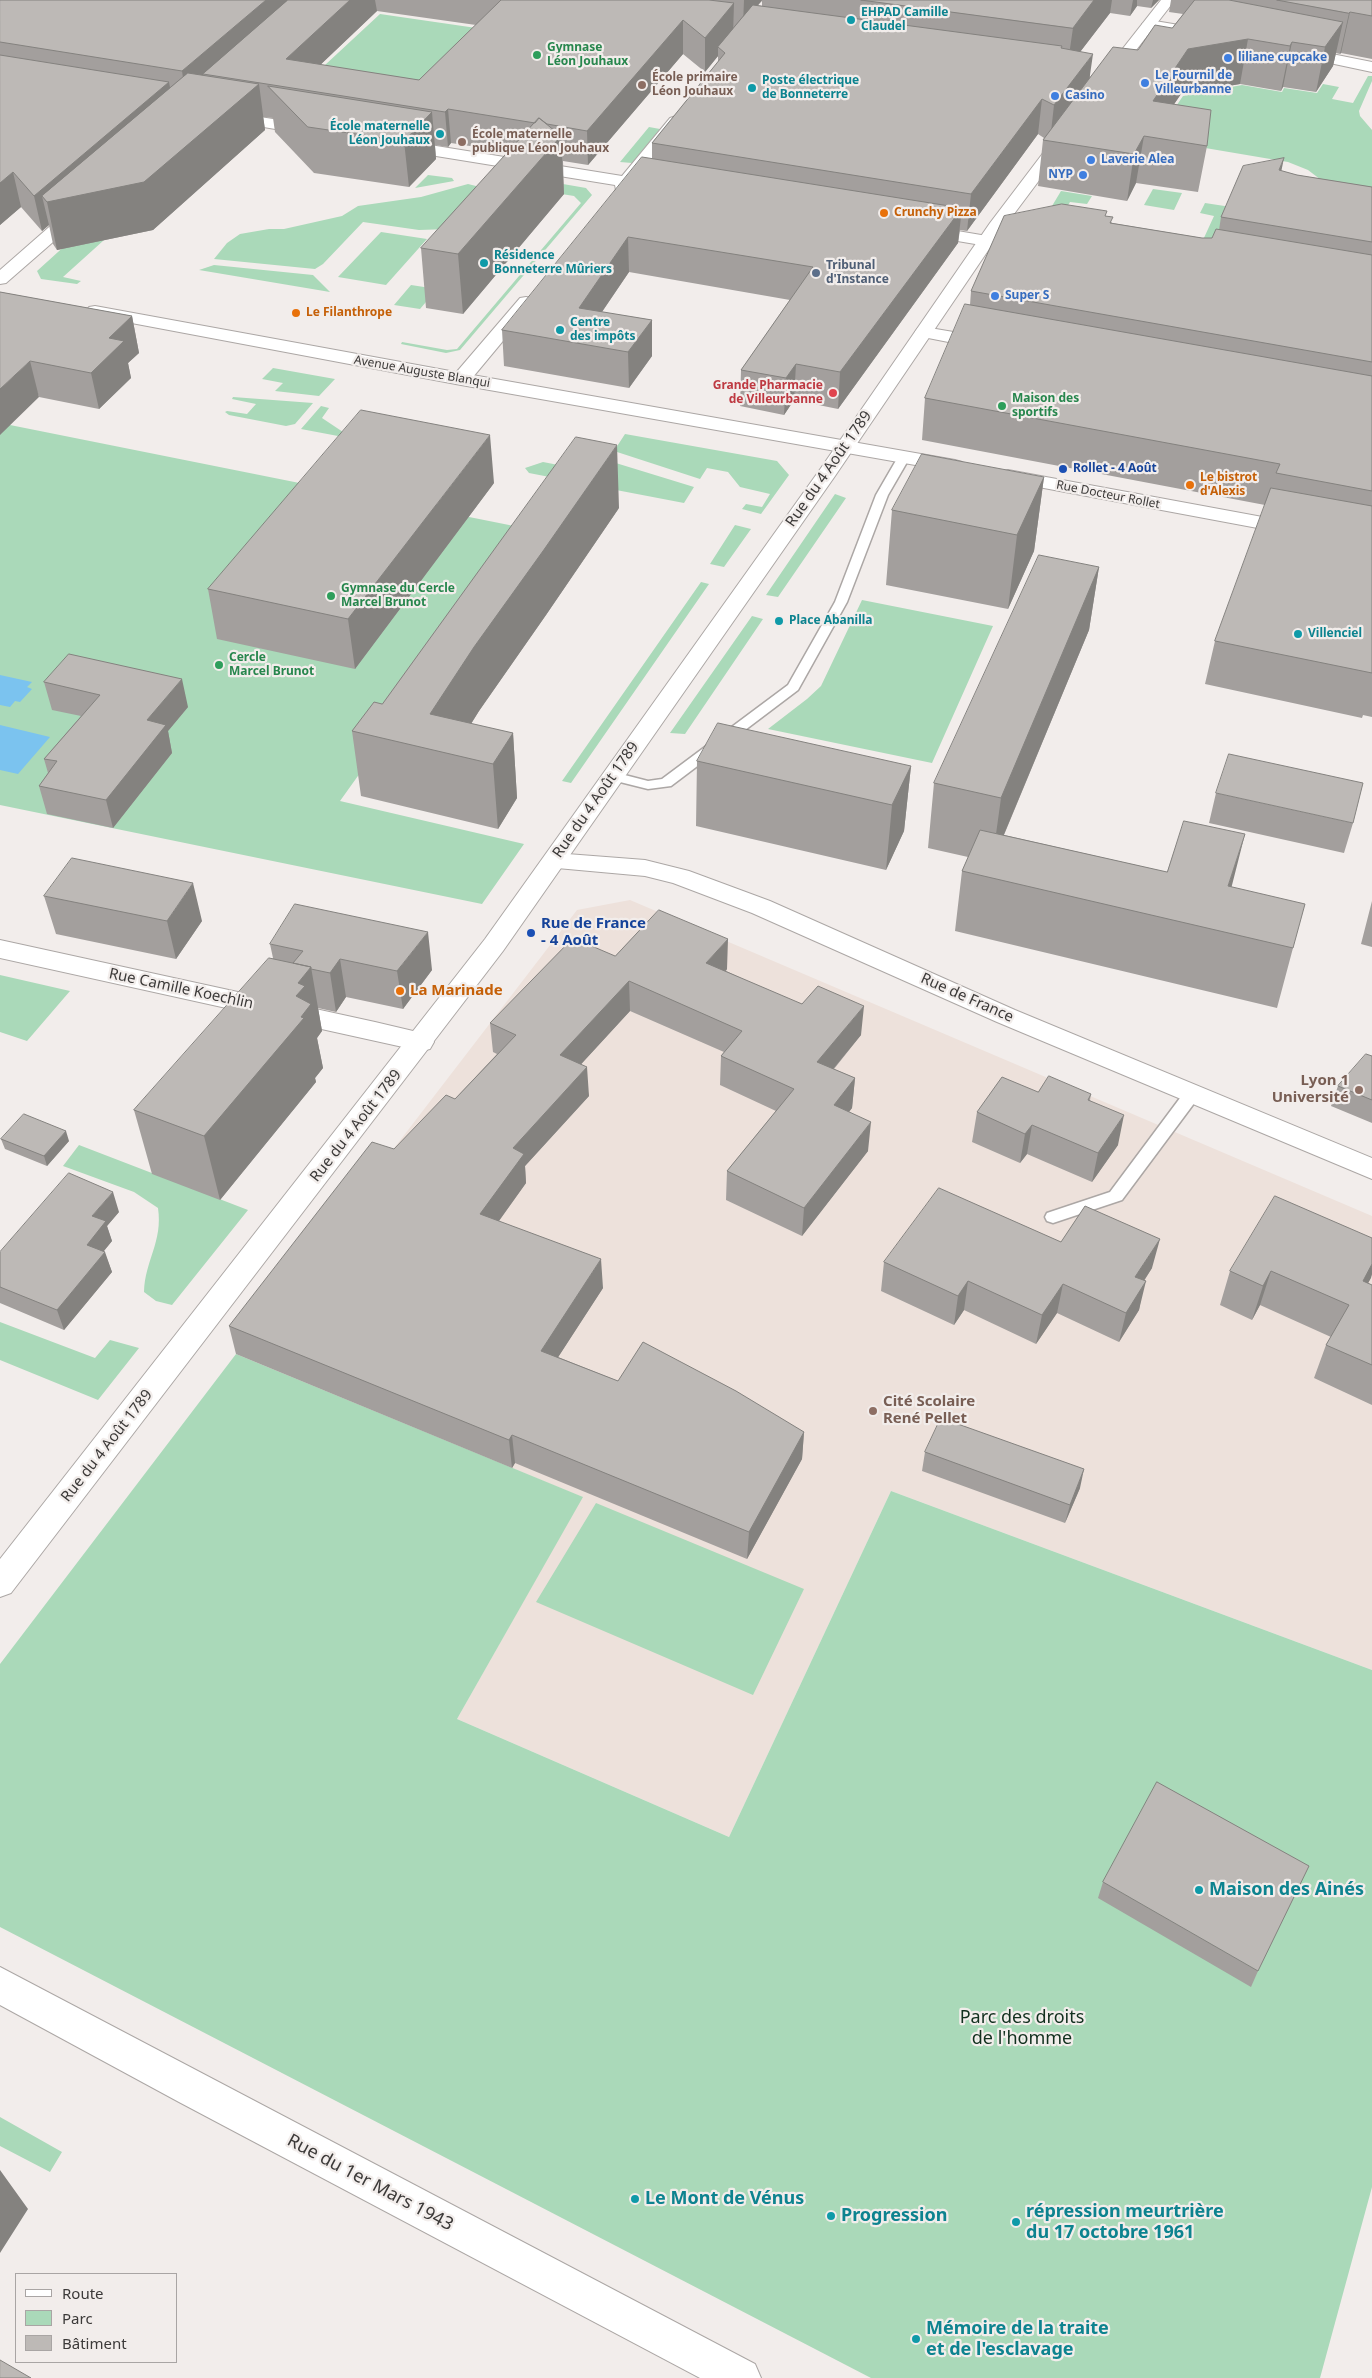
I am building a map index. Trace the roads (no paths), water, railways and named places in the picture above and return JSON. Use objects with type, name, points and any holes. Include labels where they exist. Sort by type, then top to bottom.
[{"type":"street","points":[[1100,84],[1168,0]]},
{"type":"street","points":[[1149,24],[1228,39]]},
{"type":"street","points":[[1285,50],[1372,67]]},
{"type":"street","points":[[610,201],[685,109]]},
{"type":"street","points":[[215,115],[330,134]]},
{"type":"street","name":"Rue du 4 Août 1789","points":[[0,1583],[494,946],[992,234],[1070,127]]},
{"type":"street","points":[[379,142],[672,189]]},
{"type":"street","points":[[3,289],[89,202]]},
{"type":"street","points":[[907,228],[992,234],[1015,230]]},
{"type":"street","points":[[460,379],[536,290]]},
{"type":"street","name":"Avenue Auguste Blanqui","points":[[77,308],[460,379],[844,446]]},
{"type":"street","points":[[924,332],[1007,347]]},
{"type":"street","name":"Rue Docteur Rollet","points":[[844,446],[1314,533]]},
{"type":"street","name":"Rue de France","points":[[554,861],[645,868],[680,877],[760,907],[1006,1016],[1372,1169]]},
{"type":"street","name":"Rue Camille Koechlin","points":[[0,949],[375,1030],[420,1042]]},
{"type":"street","name":"Rue du 1er Mars 1943","points":[[0,1985],[192,2089],[741,2378]]},
{"type":"lane","points":[[613,776],[648,784],[666,783],[793,688],[841,602],[882,495],[904,457]]},
{"type":"lane","points":[[1053,1217],[1116,1196],[1192,1094]]},
{"type":"water","points":[[0,675],[32,682],[27,687],[32,689],[20,702],[15,701],[10,707],[0,705]]},
{"type":"water","points":[[0,725],[50,737],[18,774],[0,770]]},
{"type":"place","name":"EHPAD Camille Claudel","points":[[851,20]]},
{"type":"place","name":"Gymnase Léon Jouhaux","points":[[537,55]]},
{"type":"place","name":"liliane cupcake","points":[[1228,58]]},
{"type":"place","name":"Le Fournil de Villeurbanne","points":[[1145,83]]},
{"type":"place","name":"École primaire Léon Jouhaux","points":[[642,85]]},
{"type":"place","name":"Poste électrique de Bonneterre","points":[[752,88]]},
{"type":"place","name":"Casino","points":[[1055,96]]},
{"type":"place","name":"École maternelle Léon Jouhaux","points":[[440,134]]},
{"type":"place","name":"École maternelle publique Léon Jouhaux","points":[[462,142]]},
{"type":"place","name":"Laverie Alea","points":[[1091,160]]},
{"type":"place","name":"NYP","points":[[1083,175]]},
{"type":"place","name":"Crunchy Pizza","points":[[884,213]]},
{"type":"place","name":"Résidence Bonneterre Mûriers","points":[[484,263]]},
{"type":"place","name":"Tribunal d'Instance","points":[[816,273]]},
{"type":"place","name":"Super S","points":[[995,296]]},
{"type":"place","name":"Le Filanthrope","points":[[296,313]]},
{"type":"place","name":"Centre des impôts","points":[[560,330]]},
{"type":"place","name":"Grande Pharmacie de Villeurbanne","points":[[833,393]]},
{"type":"place","name":"Maison des sportifs","points":[[1002,406]]},
{"type":"place","name":"Rollet - 4 Août","points":[[1063,469]]},
{"type":"place","name":"Le bistrot d'Alexis","points":[[1190,485]]},
{"type":"place","name":"Gymnase du Cercle Marcel Brunot","points":[[331,596]]},
{"type":"place","name":"Place Abanilla","points":[[779,621]]},
{"type":"place","name":"Villenciel","points":[[1298,634]]},
{"type":"place","name":"Cercle Marcel Brunot","points":[[219,665]]},
{"type":"place","name":"Rue de France - 4 Août","points":[[531,933]]},
{"type":"place","name":"La Marinade","points":[[400,991]]},
{"type":"place","name":"Lyon 1 Université","points":[[1359,1090]]},
{"type":"place","name":"Cité Scolaire René Pellet","points":[[873,1411]]},
{"type":"place","name":"Maison des Ainés","points":[[1199,1890]]},
{"type":"place","name":"Le Mont de Vénus","points":[[635,2199]]},
{"type":"place","name":"Progression","points":[[831,2216]]},
{"type":"place","name":"répression meurtrière du 17 octobre 1961","points":[[1016,2222]]},
{"type":"place","name":"Mémoire de la traite et de l'esclavage","points":[[916,2339]]},
{"type":"park label","name":"Parc des droits de l'homme","points":[[1022,2028]]}]
